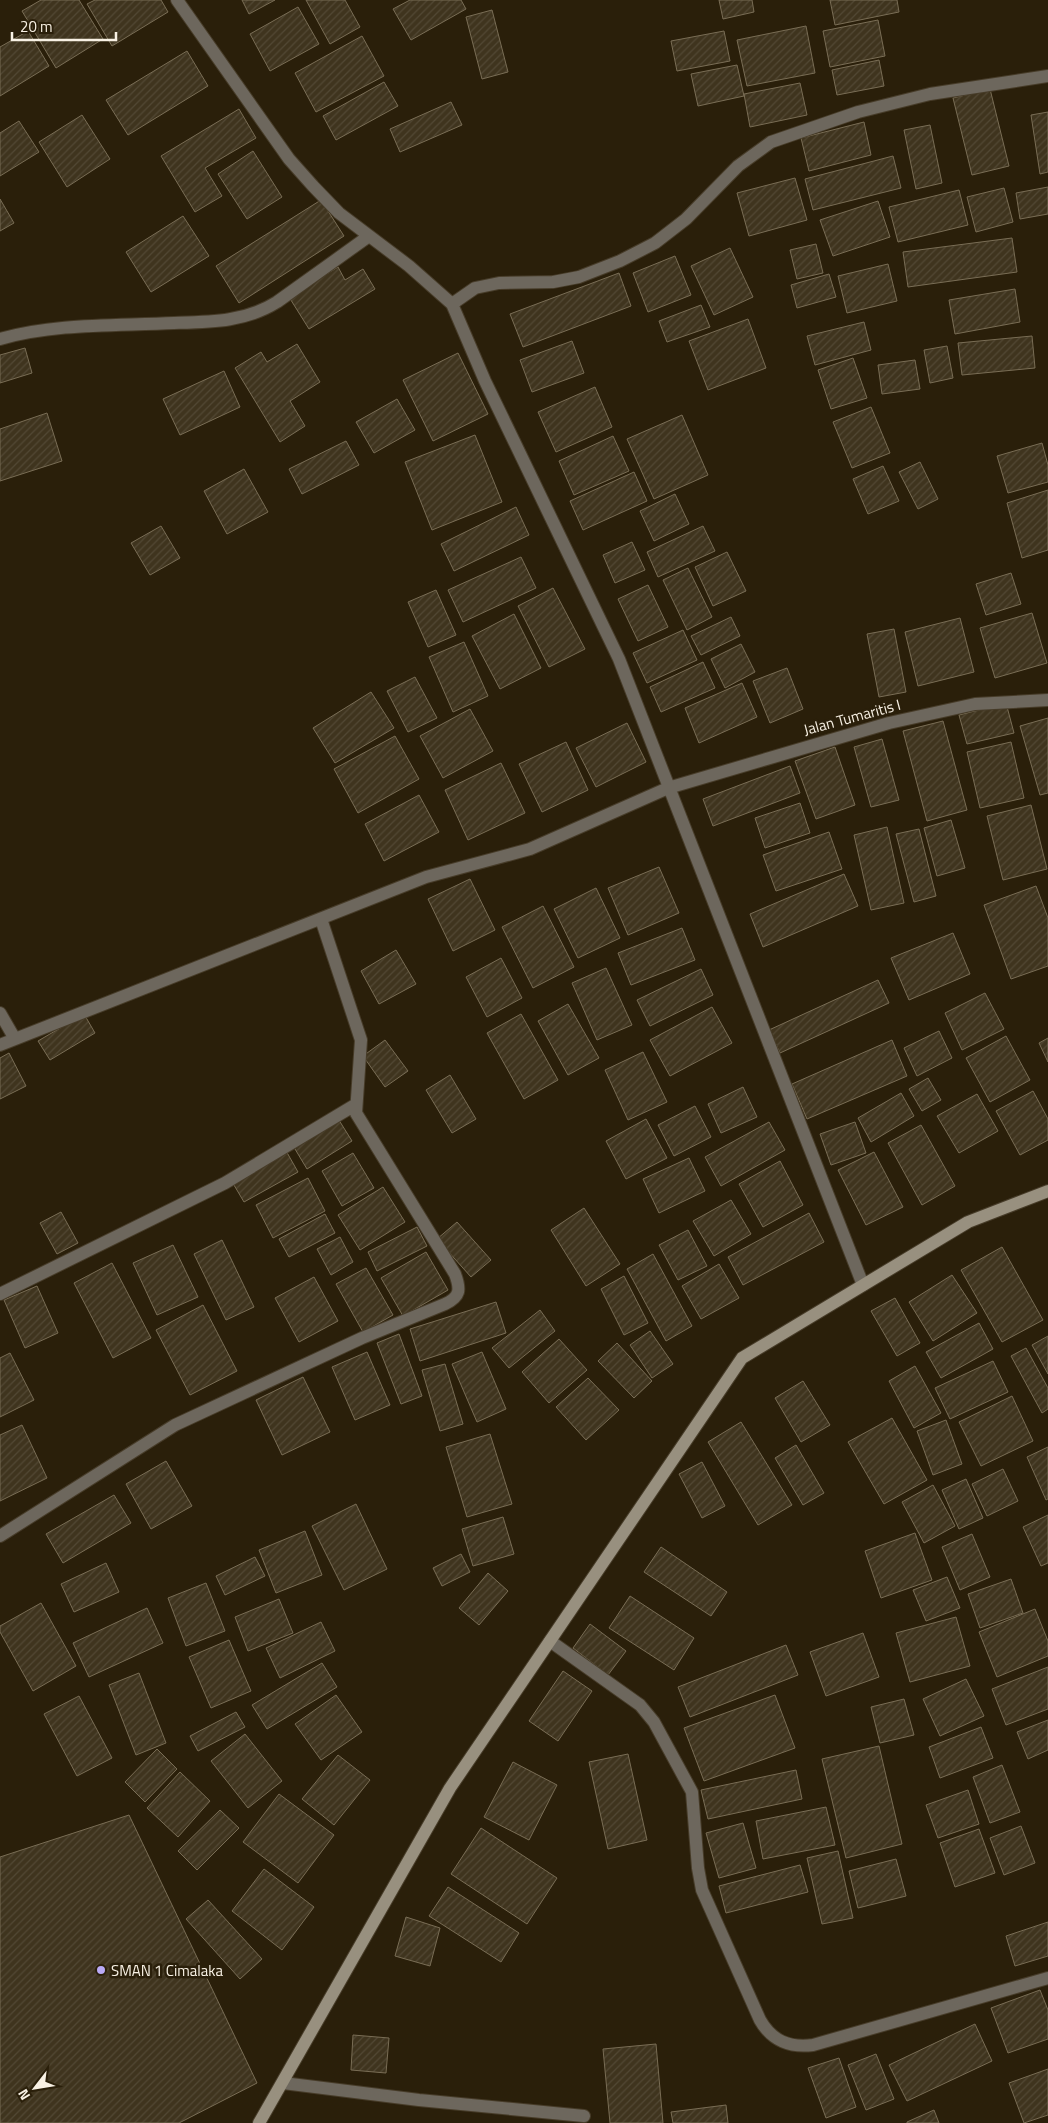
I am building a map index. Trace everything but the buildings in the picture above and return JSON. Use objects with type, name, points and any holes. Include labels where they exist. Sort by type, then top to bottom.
[{"type":"street","points":[[177,0],[289,159],[340,213],[429,282],[452,304],[486,381],[619,659],[863,1285]]},
{"type":"street","points":[[452,304],[475,288],[498,283],[552,282],[579,277],[620,261],[655,243],[686,219],[738,166],[771,142],[858,112],[930,94],[1048,76]]},
{"type":"street","points":[[0,339],[23,332],[50,329],[208,322],[248,316],[277,302],[369,236]]},
{"type":"street","name":"Jalan Tumaritis I","points":[[0,1045],[426,877],[530,849],[668,788],[888,723],[975,704],[1048,700]]},
{"type":"street","points":[[0,1536],[174,1425],[362,1338],[449,1302],[459,1294],[459,1285],[455,1274],[359,1120],[355,1105],[361,1040],[321,919]]},
{"type":"street","points":[[0,1014],[15,1039]]},
{"type":"street","points":[[0,1294],[225,1183],[355,1105]]},
{"type":"street","points":[[259,2123],[450,1788],[742,1358],[968,1222],[1048,1191]]},
{"type":"street","points":[[550,1641],[640,1706],[648,1713],[659,1730],[692,1792],[698,1873],[702,1890],[760,2020],[767,2032],[777,2040],[799,2047],[813,2045],[1048,1978]]},
{"type":"street","points":[[283,2083],[419,2100],[584,2116]]},
{"type":"place","name":"SMAN 1 Cimalaka","points":[[101,1970]]}]
